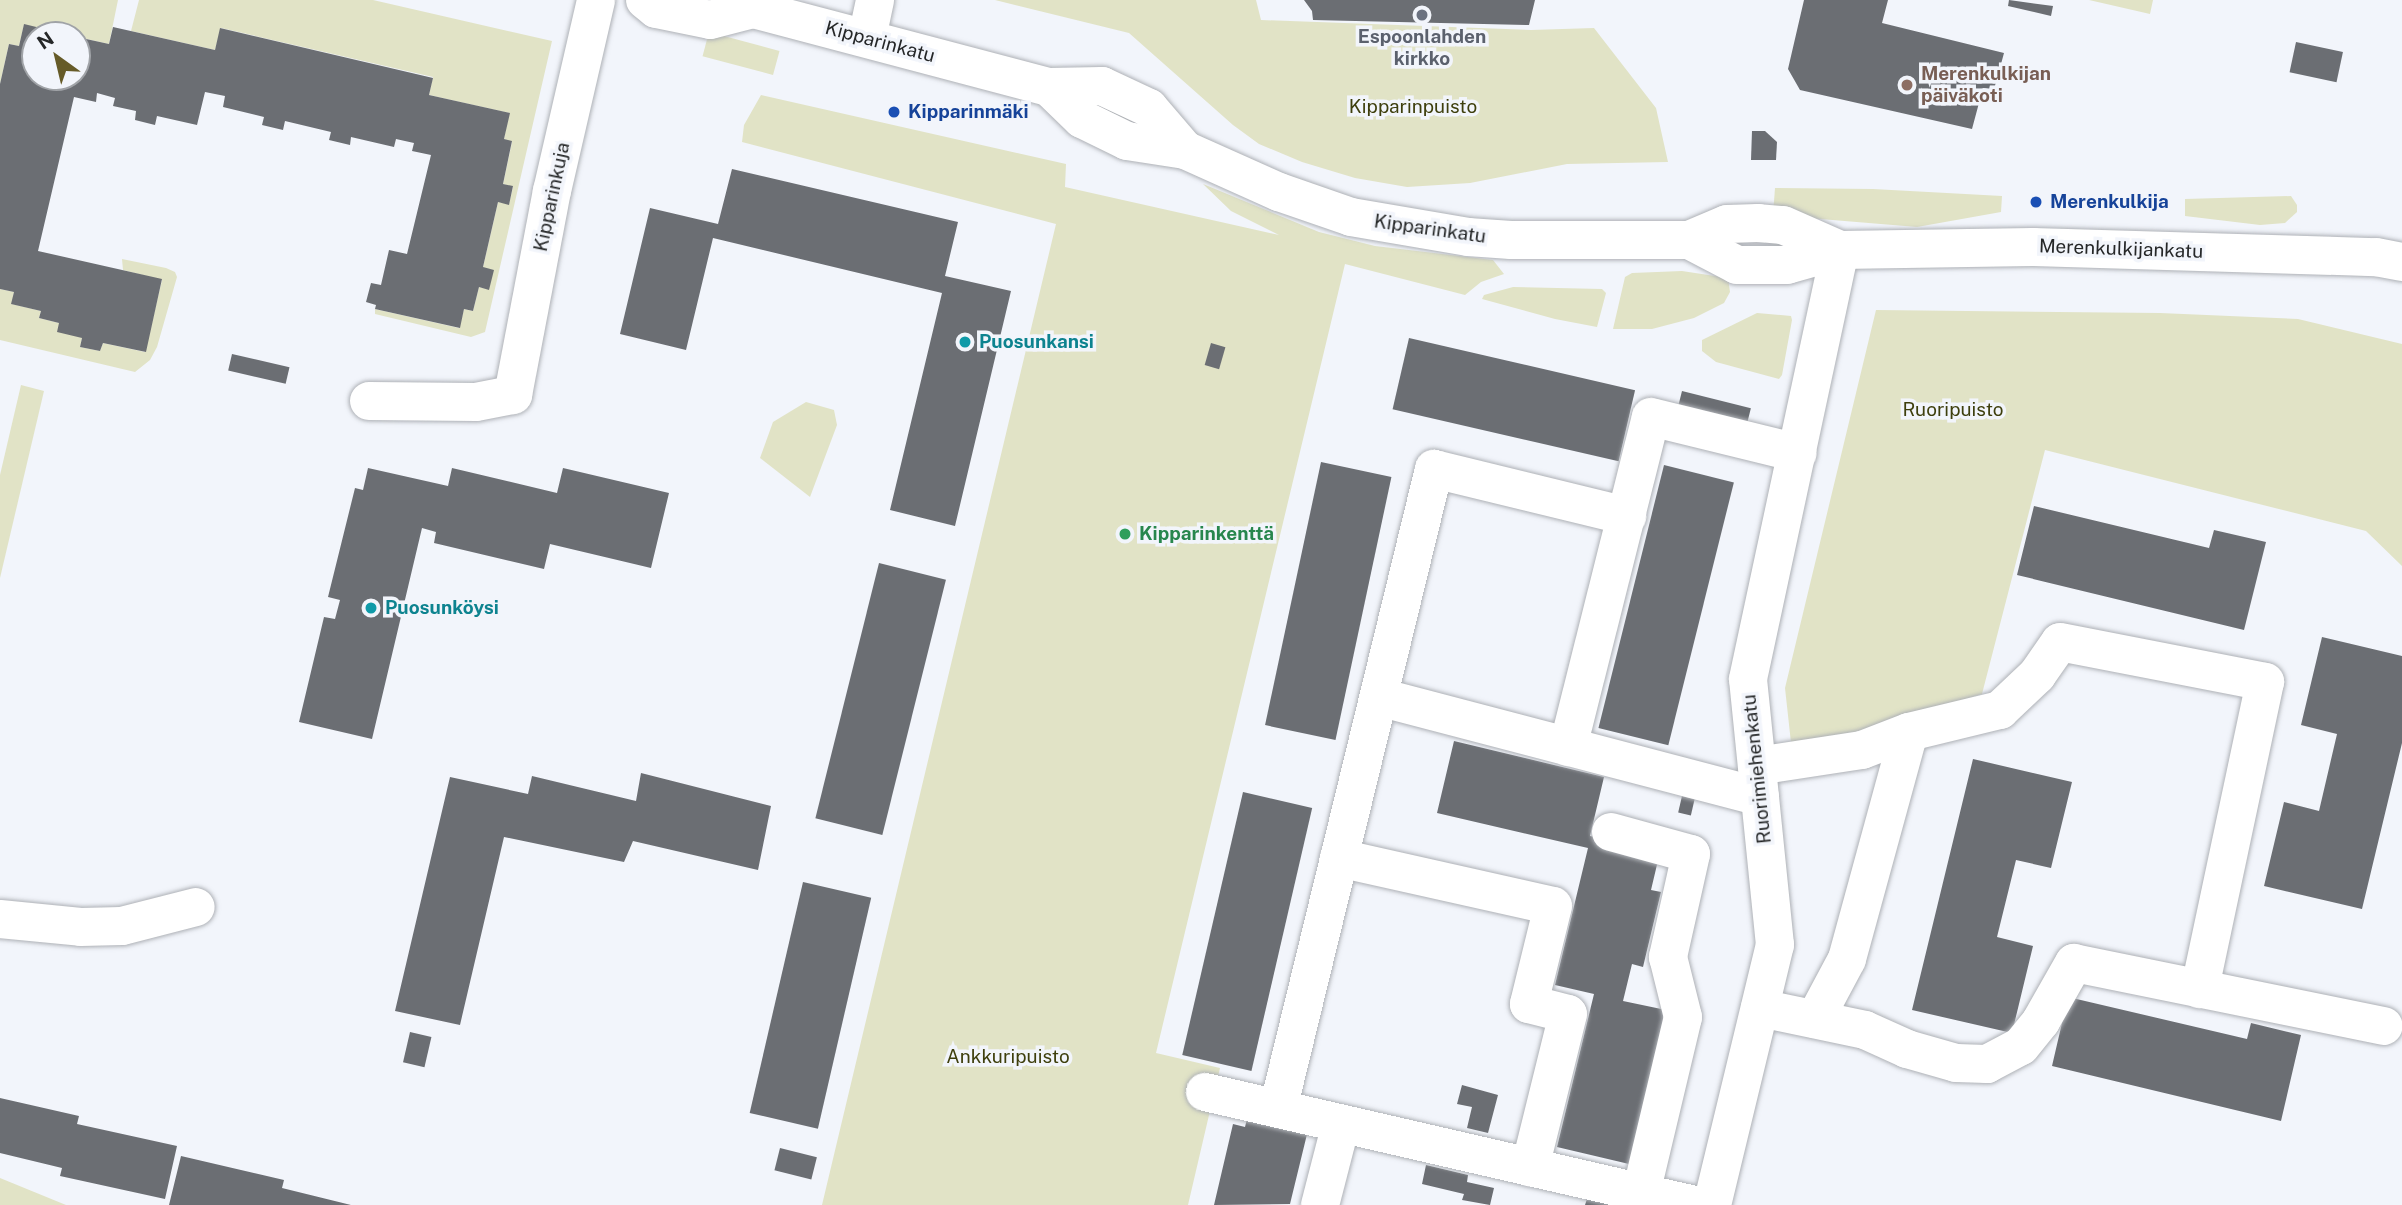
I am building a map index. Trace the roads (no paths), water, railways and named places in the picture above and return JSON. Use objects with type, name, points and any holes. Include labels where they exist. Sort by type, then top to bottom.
[{"type":"street","name":"Kipparinkuja","points":[[369,401],[476,402],[513,395],[552,191],[596,0]]},
{"type":"street","name":"Kipparinkatu","points":[[645,0],[656,9],[710,20],[748,4],[1049,87],[1082,119],[1127,141],[1185,150],[1279,192],[1351,217],[1411,228],[1511,240],[1689,240],[1727,224],[1758,223],[1783,225],[1840,250]]},
{"type":"street","points":[[867,38],[874,0]]},
{"type":"street","name":"Merenkulkijankatu","points":[[1840,250],[2033,247],[2376,257],[2402,262]]},
{"type":"street","name":"Ruorimiehenkatu","points":[[1712,1205],[1775,945],[1748,679],[1840,250]]},
{"type":"street","points":[[1568,747],[1651,417],[1798,453]]},
{"type":"street","points":[[1278,1109],[1434,469],[1627,516]]},
{"type":"street","points":[[1379,697],[1568,747],[1758,782],[1909,733],[2000,710],[2037,675],[2060,642],[2265,682],[2200,989]]},
{"type":"street","points":[[1815,1019],[1847,959],[1909,733]]},
{"type":"street","points":[[1611,831],[1691,854],[1668,957],[1682,1017],[1641,1193]]},
{"type":"street","points":[[1339,858],[1553,906],[1529,1004],[1568,1014],[1530,1167]]},
{"type":"street","points":[[0,919],[81,927],[121,926],[196,907]]},
{"type":"street","points":[[1760,1008],[1865,1030],[1907,1049],[1956,1063],[1987,1064],[2021,1046],[2041,1021],[2074,963],[2384,1026]]},
{"type":"street","points":[[1205,1092],[1530,1167],[1562,1190],[1641,1193],[1695,1205]]},
{"type":"street","points":[[1320,1205],[1341,1124]]},
{"type":"place","name":"Espoonlahden kirkko","points":[[1422,15]]},
{"type":"place","name":"Merenkulkijan päiväkoti","points":[[1907,85]]},
{"type":"place","name":"Kipparinmäki","points":[[894,112]]},
{"type":"place","name":"Merenkulkija","points":[[2036,202]]},
{"type":"place","name":"Puosunkansi","points":[[965,342]]},
{"type":"place","name":"Kipparinkenttä","points":[[1125,534]]},
{"type":"place","name":"Puosunköysi","points":[[371,608]]},
{"type":"park label","name":"Kipparinpuisto","points":[[1413,107]]},
{"type":"park label","name":"Ruoripuisto","points":[[1953,410]]},
{"type":"park label","name":"Ankkuripuisto","points":[[1008,1057]]}]
